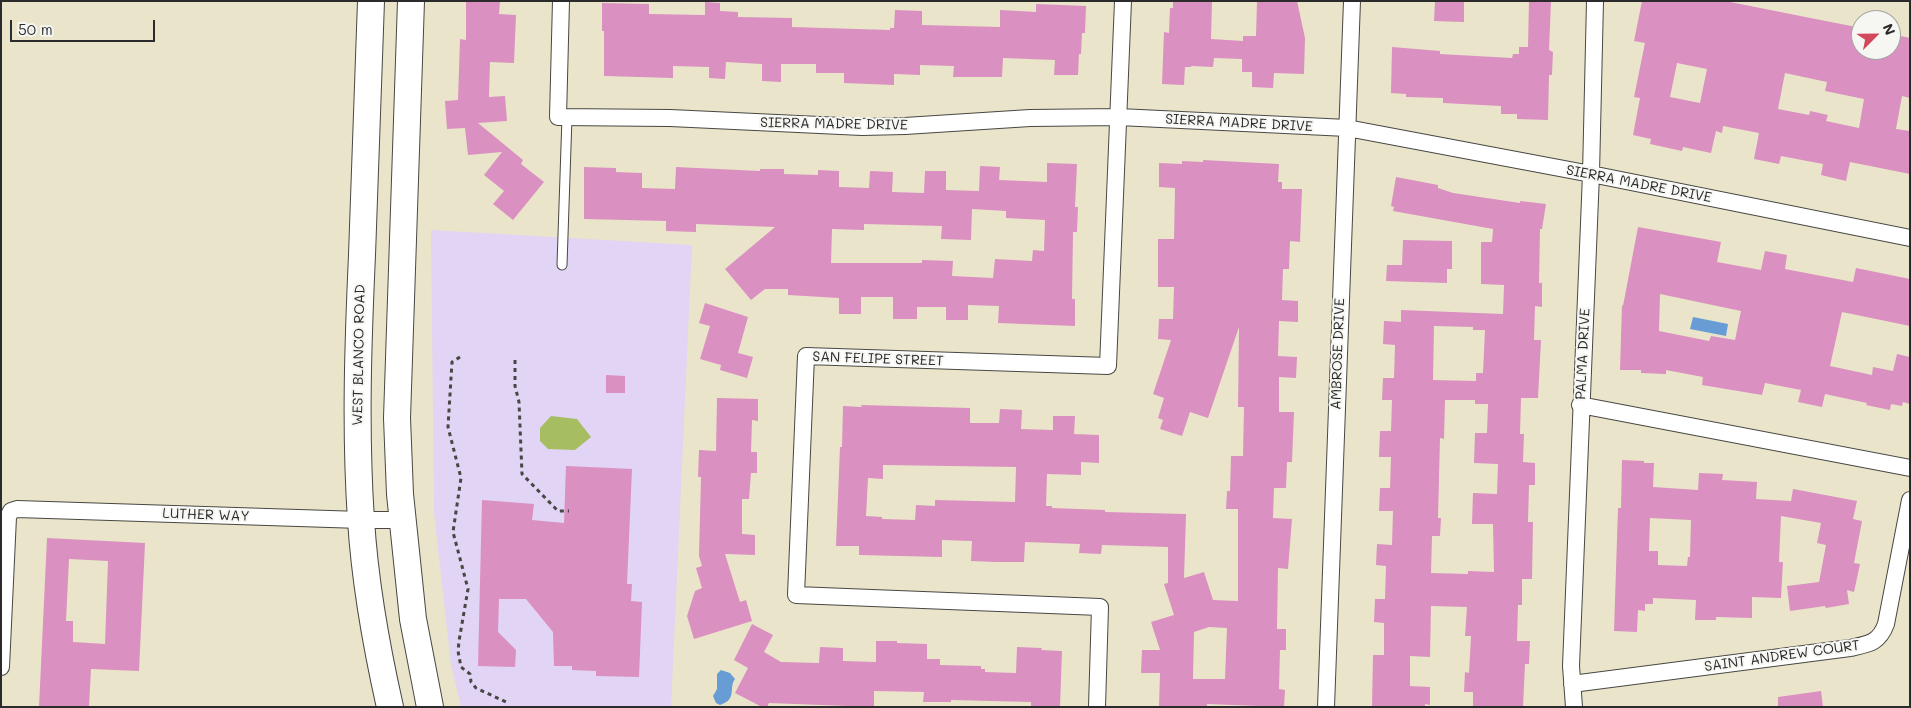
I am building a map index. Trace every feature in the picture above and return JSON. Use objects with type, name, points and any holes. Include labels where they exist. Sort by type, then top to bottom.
[{"type":"main road","name":"WEST BLANCO ROAD","points":[[371,1],[357,426],[361,520],[374,625],[390,707]]},
{"type":"main road","points":[[411,1],[398,418],[401,520],[414,619],[430,707]]},
{"type":"street","points":[[562,1],[562,117]]},
{"type":"street","name":"SAN FELIPE STREET","points":[[1097,707],[1100,608],[796,594],[806,356],[1108,366],[1123,1]]},
{"type":"street","name":"AMBROSE DRIVE","points":[[1326,707],[1352,1]]},
{"type":"street","name":"PALMA DRIVE","points":[[1574,707],[1571,666],[1580,405],[1591,174],[1596,1]]},
{"type":"street","name":"SIERRA MADRE DRIVE","points":[[562,117],[670,118],[862,127],[1030,118],[1119,117],[1347,128],[1591,174],[1910,238]]},
{"type":"street","points":[[1580,405],[1910,468]]},
{"type":"street","name":"SAINT ANDREW COURT","points":[[1572,684],[1850,648],[1873,642],[1882,634],[1886,624],[1910,500]]},
{"type":"street","name":"LUTHER WAY","points":[[1,667],[8,517],[11,511],[17,509],[401,520]]},
{"type":"lane","points":[[562,117],[562,265]]},
{"type":"path","points":[[460,358],[452,362],[448,427],[461,478],[453,532],[468,589],[458,651],[461,667],[470,674],[471,682],[476,688],[506,702]]},
{"type":"path","points":[[515,360],[522,474],[558,511],[569,511]]},
{"type":"shaded area","points":[[431,230],[692,245],[671,707],[461,707],[451,665],[434,513]]},
{"type":"green space","points":[[551,416],[577,419],[591,437],[575,450],[548,449],[540,441],[540,428]]},
{"type":"water","points":[[1693,317],[1728,324],[1726,336],[1690,329]]},
{"type":"water","points":[[721,670],[730,673],[735,679],[731,697],[726,703],[720,705],[716,703],[713,696],[717,689],[717,674]]},
{"type":"building","points":[[466,1],[500,1],[499,14],[516,15],[514,63],[490,62],[489,97],[505,96],[507,121],[478,123],[523,160],[521,164],[544,182],[513,220],[493,204],[504,191],[484,175],[502,152],[468,155],[465,128],[447,129],[445,101],[458,100],[460,39],[466,40]]},
{"type":"building","points":[[1173,1],[1212,1],[1211,39],[1243,41],[1243,36],[1256,36],[1257,1],[1297,1],[1305,38],[1304,74],[1274,73],[1273,88],[1252,87],[1252,72],[1242,72],[1242,59],[1214,58],[1213,67],[1185,67],[1184,85],[1162,84],[1164,32],[1169,33],[1170,8],[1173,8]]},
{"type":"building","points":[[1435,1],[1464,1],[1464,22],[1434,21]]},
{"type":"building","points":[[1529,1],[1551,1],[1549,50],[1553,52],[1552,75],[1549,75],[1548,120],[1517,119],[1517,114],[1501,114],[1501,106],[1443,103],[1443,98],[1406,97],[1406,94],[1391,93],[1392,47],[1440,51],[1440,54],[1512,58],[1513,54],[1519,54],[1519,47],[1528,47]]},
{"type":"building","points":[[1642,1],[1725,1],[1851,26],[1851,60],[1901,60],[1901,36],[1910,38],[1910,98],[1902,96],[1896,129],[1910,131],[1910,174],[1850,162],[1846,181],[1821,175],[1823,164],[1781,156],[1779,164],[1754,159],[1759,133],[1723,126],[1722,133],[1716,131],[1711,153],[1683,147],[1682,151],[1650,144],[1651,139],[1633,135],[1640,98],[1634,97],[1645,43],[1634,41]],"holes":[[[1677,63],[1707,69],[1700,103],[1670,97]],[[1785,73],[1827,82],[1825,91],[1864,99],[1859,128],[1826,121],[1828,115],[1810,111],[1809,115],[1778,109]]]},
{"type":"building","points":[[705,2],[720,3],[720,11],[738,12],[738,17],[792,18],[792,27],[890,30],[890,28],[894,28],[895,10],[922,11],[922,25],[1000,27],[1000,10],[1036,12],[1036,4],[1086,6],[1085,33],[1082,33],[1078,75],[1054,75],[1055,60],[1003,58],[1002,77],[953,77],[954,66],[920,65],[920,75],[894,74],[894,85],[844,83],[844,73],[816,73],[816,64],[781,64],[781,82],[762,81],[762,64],[726,62],[725,79],[709,78],[709,67],[673,66],[673,78],[604,76],[602,3],[649,4],[649,14],[705,15]]},
{"type":"building","points":[[1203,160],[1279,164],[1278,182],[1282,182],[1282,189],[1302,189],[1300,242],[1290,241],[1289,269],[1283,269],[1282,300],[1298,301],[1298,322],[1279,321],[1278,356],[1297,357],[1296,378],[1279,377],[1279,412],[1294,412],[1292,462],[1287,462],[1286,488],[1274,488],[1273,518],[1292,519],[1288,569],[1278,568],[1277,629],[1286,629],[1286,650],[1280,650],[1279,689],[1285,690],[1284,707],[1207,704],[1207,707],[1159,707],[1160,673],[1141,673],[1142,650],[1160,650],[1151,622],[1174,615],[1164,584],[1168,583],[1168,547],[1102,545],[1101,554],[1079,553],[1080,544],[1025,542],[1024,562],[995,562],[971,561],[972,541],[942,540],[942,557],[859,555],[859,546],[836,546],[843,406],[970,408],[970,423],[999,423],[1000,409],[1022,410],[1021,429],[1053,430],[1053,416],[1075,416],[1074,434],[1099,435],[1099,463],[1081,462],[1081,475],[1047,474],[1046,506],[1052,506],[1052,508],[1105,510],[1105,512],[1186,514],[1184,578],[1204,572],[1213,600],[1238,601],[1238,509],[1226,509],[1227,491],[1230,491],[1231,456],[1243,456],[1244,407],[1238,407],[1239,327],[1208,418],[1190,412],[1182,436],[1160,429],[1163,420],[1158,418],[1164,398],[1153,394],[1171,340],[1158,339],[1159,319],[1173,319],[1174,287],[1158,287],[1158,239],[1174,239],[1175,188],[1159,187],[1159,163],[1182,164],[1182,161],[1203,162]],"holes":[[[883,465],[1016,467],[1015,502],[935,500],[935,506],[916,505],[915,520],[882,519],[882,517],[866,516],[868,478],[883,479]],[[1209,627],[1227,628],[1225,679],[1193,679],[1194,632]]]},
{"type":"building","points":[[1047,163],[1077,164],[1075,207],[1078,207],[1077,232],[1073,232],[1072,299],[1075,299],[1075,326],[998,323],[999,306],[968,305],[968,320],[946,320],[946,307],[917,307],[917,319],[893,319],[893,297],[861,297],[861,314],[839,314],[839,298],[788,295],[788,289],[765,289],[751,300],[725,269],[775,227],[696,224],[696,232],[666,231],[666,221],[584,219],[584,167],[616,168],[616,172],[642,173],[642,188],[675,189],[676,167],[760,171],[760,169],[784,169],[784,174],[818,175],[818,170],[839,171],[839,187],[869,188],[870,171],[893,172],[892,192],[924,193],[925,171],[946,171],[946,190],[979,191],[980,166],[1000,167],[999,180],[1047,182]],"holes":[[[972,209],[1006,211],[1006,218],[1045,220],[1044,251],[1033,250],[1032,261],[995,259],[993,278],[952,276],[953,261],[922,260],[922,263],[831,263],[832,229],[864,230],[864,224],[942,226],[941,239],[971,240]]]},
{"type":"building","points":[[1396,177],[1438,185],[1438,188],[1453,193],[1520,203],[1520,201],[1546,204],[1542,229],[1540,229],[1539,283],[1542,283],[1542,307],[1535,306],[1534,340],[1541,340],[1538,398],[1521,398],[1520,434],[1524,434],[1523,462],[1535,463],[1535,485],[1529,485],[1528,522],[1533,522],[1532,579],[1522,579],[1522,605],[1518,605],[1517,641],[1530,641],[1529,664],[1525,664],[1523,707],[1473,707],[1473,692],[1464,692],[1465,672],[1469,673],[1471,636],[1465,636],[1467,607],[1431,606],[1430,657],[1410,656],[1410,686],[1430,687],[1430,705],[1425,704],[1425,707],[1372,706],[1373,655],[1384,655],[1384,623],[1374,622],[1375,599],[1385,599],[1386,566],[1376,565],[1377,544],[1392,545],[1393,511],[1379,511],[1380,488],[1390,488],[1391,457],[1379,457],[1380,431],[1391,431],[1392,400],[1382,400],[1383,378],[1394,378],[1395,345],[1383,344],[1384,321],[1401,322],[1401,310],[1503,314],[1504,285],[1481,284],[1481,242],[1492,242],[1493,229],[1393,211],[1394,207],[1391,206]],"holes":[[[1434,326],[1473,327],[1473,330],[1485,330],[1483,373],[1476,373],[1476,381],[1433,380]],[[1445,400],[1475,400],[1475,404],[1488,404],[1487,433],[1475,433],[1474,463],[1498,464],[1497,494],[1473,493],[1472,524],[1493,524],[1494,572],[1468,571],[1468,574],[1431,573],[1432,536],[1440,536],[1441,518],[1438,518],[1440,438],[1444,439]]]},
{"type":"building","points":[[1638,227],[1721,242],[1717,262],[1761,270],[1765,251],[1787,255],[1785,269],[1853,282],[1856,268],[1910,279],[1910,326],[1842,312],[1830,366],[1872,375],[1873,367],[1893,371],[1897,354],[1910,357],[1910,404],[1903,402],[1902,406],[1891,404],[1890,410],[1825,394],[1822,407],[1798,402],[1801,390],[1765,383],[1762,395],[1702,385],[1703,377],[1666,370],[1666,374],[1641,373],[1641,370],[1620,370],[1623,306]],"holes":[[[1660,294],[1741,311],[1735,340],[1711,336],[1709,341],[1659,331]]]},
{"type":"building","points":[[1403,240],[1452,241],[1452,269],[1447,269],[1447,283],[1386,281],[1387,265],[1402,265]]},
{"type":"building","points":[[705,303],[748,317],[738,353],[753,357],[747,378],[720,370],[721,365],[700,359],[710,326],[699,323]]},
{"type":"building","points":[[606,375],[625,376],[625,393],[606,393]]},
{"type":"building","points":[[717,398],[758,399],[758,421],[752,420],[751,452],[757,452],[757,473],[751,473],[749,499],[742,499],[742,534],[755,535],[755,555],[725,554],[740,602],[746,600],[752,621],[694,639],[687,616],[695,591],[702,588],[696,568],[702,566],[699,556],[701,477],[698,477],[699,450],[716,451]]},
{"type":"building","points":[[1622,460],[1654,463],[1653,487],[1698,490],[1699,473],[1723,474],[1722,480],[1757,482],[1756,499],[1791,501],[1793,489],[1857,501],[1853,519],[1862,521],[1854,563],[1860,564],[1854,592],[1847,590],[1849,604],[1790,611],[1787,586],[1819,582],[1826,545],[1817,543],[1821,523],[1781,516],[1779,562],[1783,562],[1781,598],[1752,597],[1752,618],[1716,617],[1716,620],[1695,620],[1696,600],[1653,598],[1653,604],[1645,604],[1645,611],[1638,610],[1637,632],[1614,631],[1618,508],[1621,508]],"holes":[[[1650,518],[1691,520],[1690,557],[1688,557],[1687,566],[1658,565],[1658,551],[1649,551]]]},
{"type":"building","points":[[566,466],[632,469],[627,584],[632,584],[631,601],[642,602],[639,677],[596,676],[596,671],[572,670],[572,666],[554,666],[553,632],[526,599],[499,599],[498,632],[516,650],[515,667],[478,666],[482,500],[534,504],[532,520],[564,523]]},
{"type":"building","points":[[47,538],[145,543],[139,671],[91,669],[89,707],[39,707]],"holes":[[[69,559],[108,561],[105,644],[73,642],[73,621],[66,621]]]},
{"type":"building","points":[[752,624],[773,635],[764,652],[781,662],[819,663],[820,647],[843,648],[843,661],[876,662],[876,641],[897,641],[897,643],[927,644],[927,659],[940,659],[940,665],[981,666],[981,669],[985,669],[985,672],[1016,673],[1017,647],[1062,651],[1060,707],[1031,707],[1031,702],[951,700],[951,702],[923,702],[924,692],[874,691],[874,707],[769,703],[767,707],[762,707],[735,693],[748,668],[734,660]]},
{"type":"building","points":[[1821,691],[1823,707],[1778,707],[1778,697]]}]
